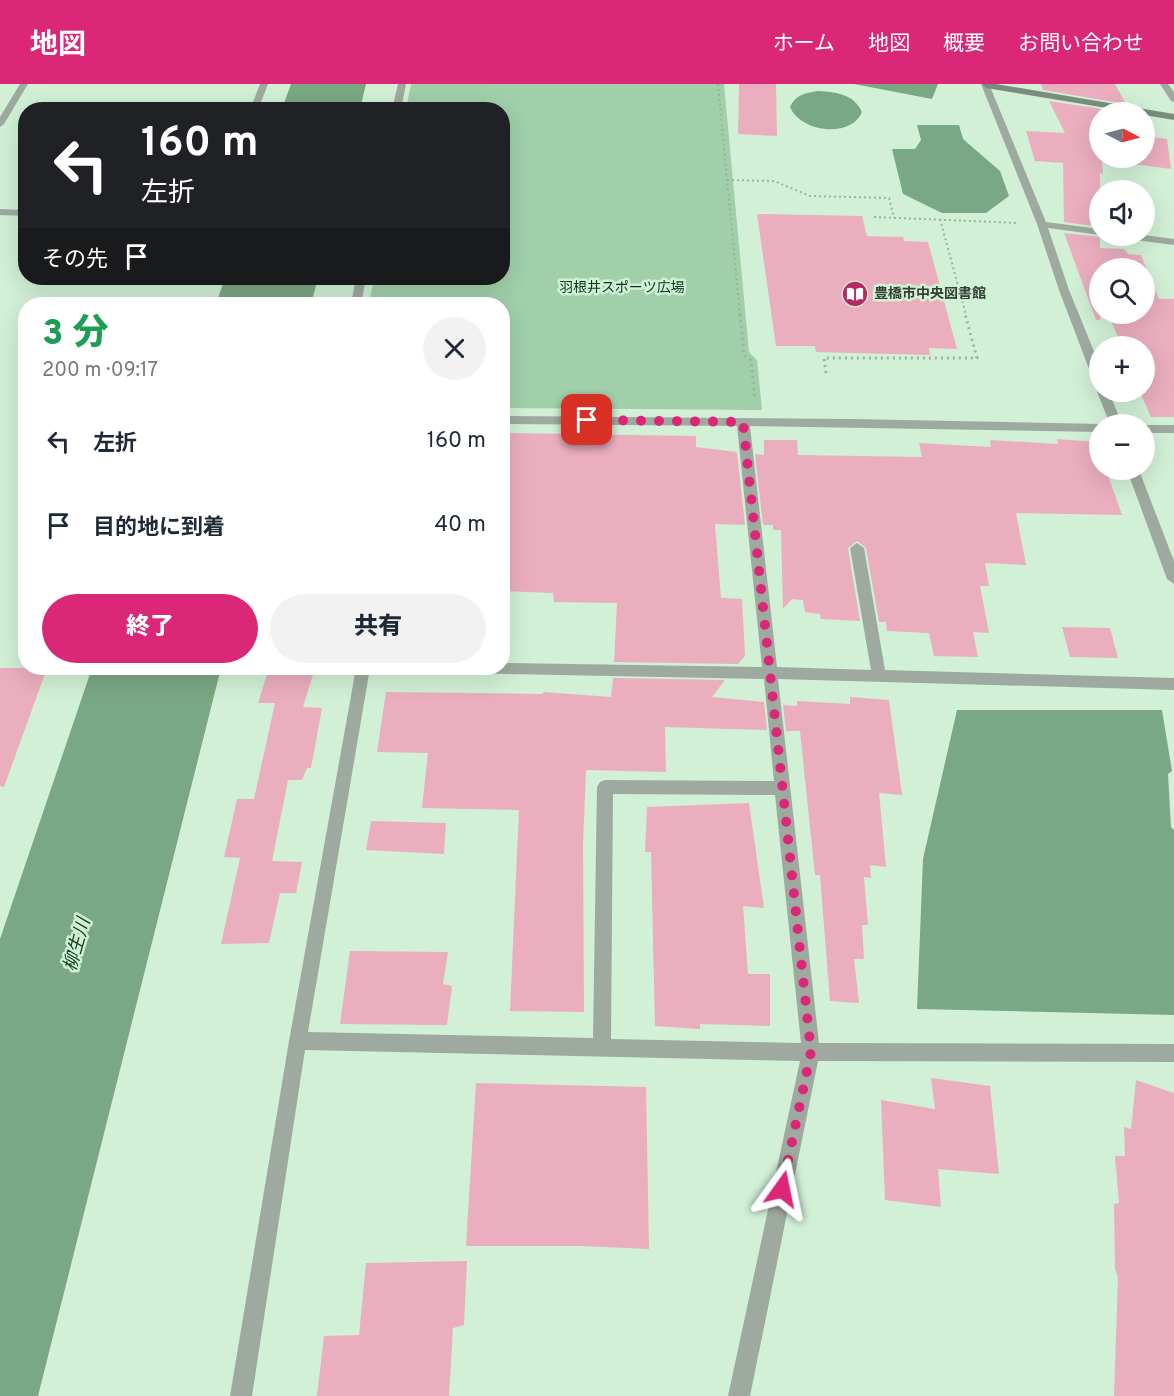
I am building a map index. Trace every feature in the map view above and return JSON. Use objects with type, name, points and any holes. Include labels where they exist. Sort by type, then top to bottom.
[{"type":"street","points":[[398,102],[402,84]]},
{"type":"street","points":[[984,84],[1174,117]]},
{"type":"street","points":[[984,84],[1042,224],[1064,291],[1089,354]]},
{"type":"street","points":[[1164,84],[1174,99]]},
{"type":"street","points":[[1042,224],[1089,230]]},
{"type":"street","points":[[1155,240],[1174,242]]},
{"type":"street","points":[[510,420],[1089,428]]},
{"type":"street","points":[[739,1396],[811,1052],[743,422]]},
{"type":"street","points":[[1155,429],[1174,429]]},
{"type":"street","points":[[1137,480],[1174,579]]},
{"type":"street","points":[[857,548],[879,676]]},
{"type":"street","points":[[510,670],[1174,684]]},
{"type":"street","points":[[241,1396],[298,1041],[362,675]]},
{"type":"street","points":[[602,1047],[605,787],[783,788]]},
{"type":"street","points":[[298,1041],[811,1052],[1174,1053]]},
{"type":"lane","points":[[0,124],[24,84]]},
{"type":"lane","points":[[257,102],[264,84]]},
{"type":"lane","points":[[0,213],[18,213]]},
{"type":"path","points":[[718,84],[744,355],[751,360],[756,410]]},
{"type":"path","points":[[727,180],[774,181],[810,196],[889,198],[894,218]]},
{"type":"path","points":[[874,217],[1042,224]]},
{"type":"path","points":[[825,374],[824,358],[977,358],[940,219]]},
{"type":"green space","name":"羽根井スポーツ広場","points":[[411,84],[724,84],[749,352],[757,360],[762,410],[510,408],[510,297],[370,297],[373,285],[510,285],[510,102],[407,102]]},
{"type":"water","points":[[291,84],[366,84],[362,102],[285,102]]},
{"type":"water","points":[[854,84],[938,84],[932,99]]},
{"type":"water","points":[[818,91],[844,95],[854,101],[862,112],[856,121],[848,126],[837,129],[814,127],[796,116],[790,107],[801,95]]},
{"type":"water","points":[[917,125],[959,125],[963,139],[1000,171],[1009,196],[986,213],[942,213],[903,194],[892,149],[915,149],[921,140]]},
{"type":"water","points":[[223,285],[316,285],[313,297],[218,297]]},
{"type":"water","name":"柳生川","points":[[90,675],[219,675],[38,1396],[0,1396],[0,939]]},
{"type":"water","points":[[957,710],[1162,710],[1172,771],[1168,774],[1171,827],[1174,830],[1174,1015],[917,1009],[923,859]]},
{"type":"building","points":[[739,84],[776,84],[777,136],[738,134]]},
{"type":"building","points":[[1041,84],[1115,84],[1125,102],[1114,102],[1043,90]]},
{"type":"building","points":[[1049,101],[1089,107],[1089,168],[1103,168],[1103,174],[1100,173],[1100,180],[1089,180],[1089,225],[1064,222],[1063,163],[1035,161],[1026,131],[1065,133]]},
{"type":"building","points":[[1155,137],[1167,139],[1171,169],[1155,167]]},
{"type":"building","name":"豊橋市中央図書館","points":[[757,214],[862,216],[867,236],[903,237],[904,241],[928,242],[957,349],[929,348],[930,355],[816,352],[815,346],[776,346]]},
{"type":"building","points":[[1064,233],[1089,236],[1089,246],[1124,249],[1128,254],[1141,255],[1142,258],[1089,258],[1089,301]]},
{"type":"building","points":[[1155,289],[1159,299],[1174,299],[1174,417],[1155,417],[1155,414],[1150,414],[1144,402],[1155,402],[1155,336],[1118,336],[1112,324],[1155,324]]},
{"type":"building","points":[[510,433],[696,436],[696,447],[737,452],[745,525],[715,524],[721,598],[742,599],[745,656],[738,664],[614,662],[617,603],[554,602],[553,593],[510,591]]},
{"type":"building","points":[[1057,439],[1089,441],[1089,480],[1110,480],[1122,515],[1016,513],[1026,565],[985,563],[989,586],[980,586],[989,633],[973,632],[978,657],[934,656],[929,633],[887,631],[886,622],[879,622],[866,548],[857,541],[848,548],[860,621],[821,619],[820,614],[805,612],[803,600],[792,599],[783,609],[781,530],[773,530],[773,525],[763,525],[755,454],[764,455],[764,440],[797,440],[798,455],[922,457],[919,443],[991,447],[990,440],[1058,444]]},
{"type":"building","points":[[1062,627],[1110,628],[1118,658],[1070,657]]},
{"type":"building","points":[[0,668],[18,668],[18,675],[44,675],[4,787],[0,786]]},
{"type":"building","points":[[267,675],[313,675],[303,707],[322,708],[311,768],[307,768],[302,780],[288,780],[272,861],[302,862],[296,893],[280,893],[269,943],[221,944],[240,858],[224,857],[237,799],[254,799],[275,703],[258,703]]},
{"type":"building","points":[[613,678],[725,680],[712,697],[764,702],[767,730],[665,727],[666,772],[586,770],[583,844],[584,1012],[510,1011],[519,810],[422,808],[428,753],[377,752],[386,692],[543,694],[543,692],[611,697]]},
{"type":"building","points":[[850,697],[889,700],[902,795],[879,793],[886,867],[870,865],[871,878],[864,877],[868,925],[862,925],[864,959],[854,959],[859,1003],[830,1001],[820,875],[815,875],[800,731],[786,731],[783,705],[797,706],[797,701],[850,704]]},
{"type":"building","points":[[749,803],[764,908],[743,906],[748,974],[770,974],[770,1026],[700,1024],[700,1029],[655,1026],[651,852],[645,852],[647,807]]},
{"type":"building","points":[[371,821],[446,823],[444,854],[366,850]]},
{"type":"building","points":[[350,951],[448,952],[443,984],[452,986],[447,1025],[340,1024]]},
{"type":"building","points":[[931,1078],[990,1086],[999,1174],[938,1169],[941,1207],[885,1200],[881,1100],[935,1109]]},
{"type":"building","points":[[1136,1080],[1174,1093],[1174,1396],[1114,1396],[1118,1277],[1115,1269],[1114,1204],[1119,1203],[1115,1156],[1125,1156],[1124,1127],[1131,1129]]},
{"type":"building","points":[[476,1083],[646,1087],[649,1249],[581,1246],[466,1246]]},
{"type":"building","points":[[467,1261],[464,1325],[453,1328],[449,1396],[317,1396],[324,1336],[359,1335],[366,1263]]},
{"type":"place","name":"豊橋市中央図書館","points":[[855,294]]},
{"type":"route","points":[[587,420],[743,422],[811,1052],[782,1189]]}]
